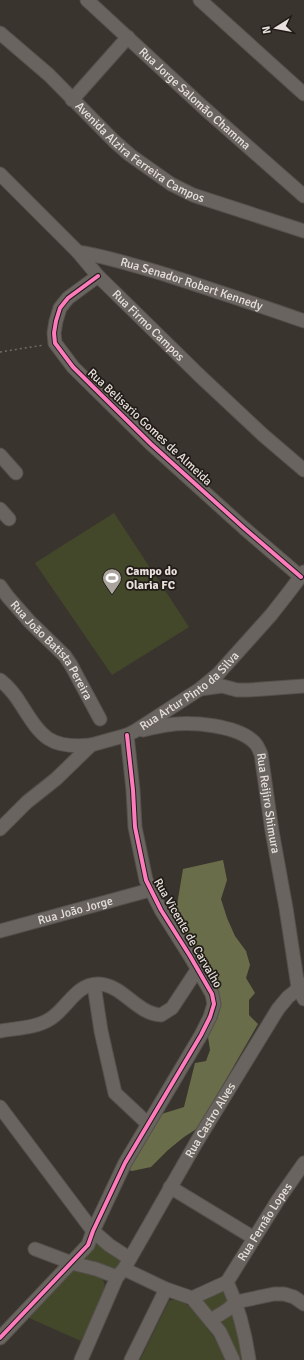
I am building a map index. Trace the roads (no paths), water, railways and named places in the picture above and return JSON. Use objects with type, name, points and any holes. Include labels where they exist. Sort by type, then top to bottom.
[{"type":"street","name":"Rua Jorge Salomão Chamma","points":[[88,0],[220,122],[304,196]]},
{"type":"street","points":[[200,0],[304,94]]},
{"type":"street","name":"Avenida Alzira Ferreira Campos","points":[[0,33],[48,75],[99,127],[130,155],[171,184],[193,195],[304,231]]},
{"type":"street","points":[[72,100],[128,37]]},
{"type":"street","name":"Rua Firmo Campos","points":[[0,174],[78,252],[98,276],[263,435],[304,470]]},
{"type":"street","name":"Rua Senador Robert Kennedy","points":[[78,252],[103,256],[234,297],[304,321]]},
{"type":"street","name":"Rua Belisario Gomes de Almeida","points":[[98,276],[68,298],[60,308],[54,333],[55,343],[73,368],[151,444],[244,528],[303,574]]},
{"type":"street","points":[[0,455],[16,473]]},
{"type":"street","points":[[0,509],[9,519]]},
{"type":"street","name":"Rua Artur Pinto da Silva","points":[[0,829],[27,802],[56,779],[92,745],[131,733],[200,689],[218,674],[230,662],[303,574]]},
{"type":"street","name":"Rua João Batista Pereira","points":[[0,586],[30,622],[65,656],[100,718]]},
{"type":"street","points":[[2,684],[18,699],[35,727],[50,740],[59,744],[76,746],[92,745]]},
{"type":"street","points":[[200,689],[222,686],[237,690],[249,690],[304,686]]},
{"type":"street","name":"Rua Reijiro Shimura","points":[[131,733],[167,724],[187,723],[234,731],[249,738],[256,744],[261,754],[264,769],[272,831],[304,999]]},
{"type":"street","name":"Rua Vicente de Carvalho","points":[[0,1338],[88,1245],[93,1231],[125,1163],[201,1035],[214,1009],[212,994],[150,890],[142,866],[134,828],[131,733]]},
{"type":"street","name":"Rua João Jorge","points":[[0,930],[150,890]]},
{"type":"street","points":[[0,1031],[42,1023],[60,1012],[78,992],[94,985],[104,985],[113,988],[148,1012],[161,1015],[172,1008],[198,970]]},
{"type":"street","points":[[94,985],[101,1032],[115,1093],[148,1124]]},
{"type":"street","name":"Rua Castro Alves","points":[[81,1360],[123,1268],[170,1187],[278,1009],[288,997],[301,986]]},
{"type":"street","points":[[0,1107],[93,1231],[110,1245],[123,1268]]},
{"type":"street","name":"Rua Fernão Lopes","points":[[227,1282],[278,1200],[304,1163]]},
{"type":"street","points":[[170,1187],[254,1238]]},
{"type":"street","points":[[35,1249],[72,1263],[96,1269],[123,1268],[166,1289],[192,1298],[220,1332],[233,1360]]},
{"type":"street","points":[[192,1298],[227,1282],[236,1302],[249,1360]]},
{"type":"street","points":[[131,1360],[166,1289]]},
{"type":"street","points":[[211,1320],[227,1310],[236,1302],[274,1294],[284,1294],[294,1297],[304,1304]]},
{"type":"place","name":"Campo do Olaria FC","points":[[112,595]]}]
